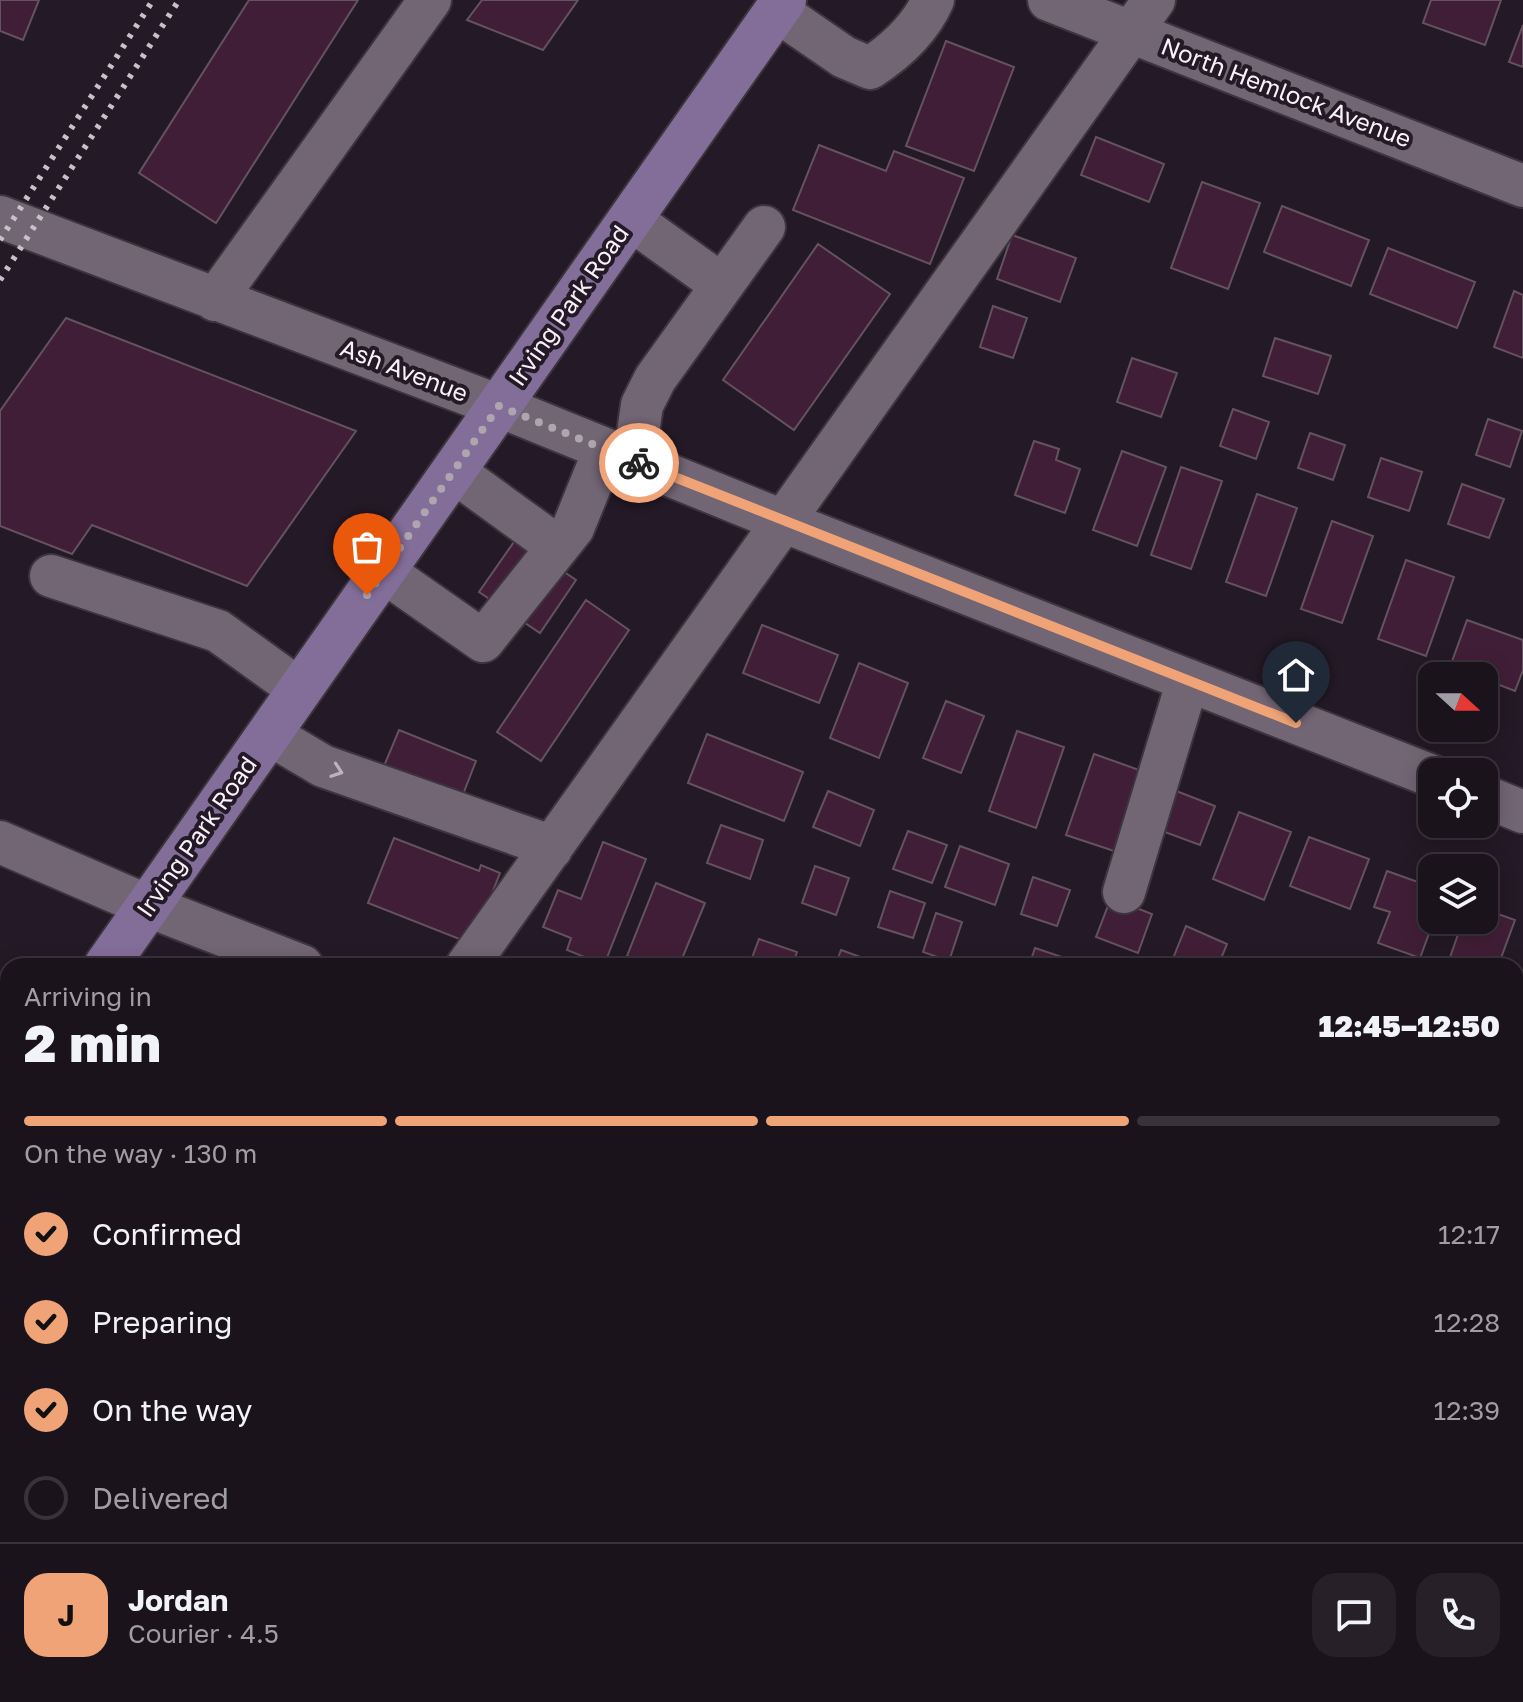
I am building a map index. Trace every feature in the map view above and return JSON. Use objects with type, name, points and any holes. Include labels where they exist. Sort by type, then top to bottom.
[{"type":"main road","name":"Irving Park Road","points":[[112,958],[780,5]]},
{"type":"street","points":[[215,300],[430,0]]},
{"type":"street","points":[[780,5],[844,57],[870,68],[892,53],[926,15],[933,0]]},
{"type":"street","name":"North Hemlock Avenue","points":[[1049,0],[1143,16],[1523,186]]},
{"type":"street","points":[[473,958],[1143,16]]},
{"type":"street","name":"Ash Avenue","points":[[0,217],[499,406],[1418,770]]},
{"type":"street","points":[[630,219],[722,285]]},
{"type":"street","points":[[383,571],[483,641],[573,528],[620,455],[648,392],[764,227]]},
{"type":"street","points":[[453,471],[558,547]]},
{"type":"street","points":[[51,576],[218,631],[300,690]]},
{"type":"street","points":[[1124,892],[1188,680]]},
{"type":"street","points":[[269,734],[323,766],[551,849]]},
{"type":"street","points":[[1498,802],[1523,812]]},
{"type":"street","points":[[0,842],[148,906],[281,958]]},
{"type":"building","points":[[0,0],[39,0],[23,40],[0,31]]},
{"type":"building","points":[[249,0],[358,0],[216,223],[139,173]]},
{"type":"building","points":[[482,0],[578,0],[543,50],[467,20]]},
{"type":"building","points":[[1431,0],[1501,0],[1485,45],[1423,23]]},
{"type":"building","points":[[1523,25],[1523,67],[1509,62]]},
{"type":"building","points":[[946,41],[1014,67],[974,171],[906,146]]},
{"type":"building","points":[[1096,137],[1164,164],[1149,202],[1081,175]]},
{"type":"building","points":[[819,145],[886,171],[894,151],[964,178],[930,264],[793,210]]},
{"type":"building","points":[[1202,182],[1260,203],[1228,289],[1171,268]]},
{"type":"building","points":[[1282,206],[1369,240],[1351,286],[1264,252]]},
{"type":"building","points":[[1012,235],[1076,258],[1060,302],[997,279]]},
{"type":"building","points":[[818,244],[890,294],[794,430],[723,380]]},
{"type":"building","points":[[1388,248],[1475,282],[1457,328],[1370,294]]},
{"type":"building","points":[[1514,291],[1523,295],[1523,358],[1494,347]]},
{"type":"building","points":[[993,306],[1027,318],[1013,358],[980,347]]},
{"type":"building","points":[[66,318],[356,431],[247,586],[92,525],[72,554],[0,526],[0,411]]},
{"type":"building","points":[[1275,338],[1331,356],[1318,394],[1263,376]]},
{"type":"building","points":[[1132,358],[1177,373],[1161,417],[1117,402]]},
{"type":"building","points":[[1233,409],[1269,422],[1256,459],[1220,446]]},
{"type":"building","points":[[1488,419],[1522,431],[1510,467],[1476,455]]},
{"type":"building","points":[[1310,433],[1345,445],[1333,480],[1298,468]]},
{"type":"building","points":[[1034,441],[1059,449],[1056,460],[1080,469],[1065,513],[1015,495]]},
{"type":"building","points":[[1122,451],[1166,467],[1137,546],[1093,530]]},
{"type":"building","points":[[1381,458],[1422,472],[1409,511],[1368,497]]},
{"type":"building","points":[[1181,467],[1222,481],[1191,569],[1151,555]]},
{"type":"building","points":[[1462,484],[1504,499],[1489,538],[1448,524]]},
{"type":"building","points":[[1257,494],[1297,508],[1266,596],[1226,582]]},
{"type":"building","points":[[1332,521],[1373,536],[1342,623],[1301,609]]},
{"type":"building","points":[[516,539],[576,580],[540,633],[479,592]]},
{"type":"building","points":[[1406,560],[1454,577],[1426,656],[1378,639]]},
{"type":"building","points":[[586,600],[629,630],[541,761],[497,732]]},
{"type":"building","points":[[1467,620],[1523,640],[1523,670],[1515,691],[1498,684],[1498,662],[1452,662]]},
{"type":"building","points":[[762,625],[838,655],[819,703],[743,673]]},
{"type":"building","points":[[859,663],[908,683],[879,758],[830,738]]},
{"type":"building","points":[[946,701],[984,716],[961,773],[923,758]]},
{"type":"building","points":[[399,730],[476,761],[462,797],[384,766]]},
{"type":"building","points":[[1017,731],[1064,747],[1036,828],[989,811]]},
{"type":"building","points":[[707,734],[803,772],[784,821],[688,783]]},
{"type":"building","points":[[1094,754],[1142,771],[1114,851],[1066,835]]},
{"type":"building","points":[[1166,787],[1215,806],[1200,845],[1151,827]]},
{"type":"building","points":[[828,791],[874,810],[860,846],[813,827]]},
{"type":"building","points":[[1239,812],[1291,832],[1264,900],[1213,879]]},
{"type":"building","points":[[721,825],[763,840],[750,879],[707,863]]},
{"type":"building","points":[[908,831],[947,845],[932,883],[893,869]]},
{"type":"building","points":[[1309,837],[1369,859],[1350,909],[1290,886]]},
{"type":"building","points":[[394,838],[479,871],[481,865],[500,873],[472,944],[368,903]]},
{"type":"building","points":[[603,842],[646,859],[607,958],[587,958],[567,950],[571,938],[543,927],[558,890],[581,899]]},
{"type":"building","points":[[960,846],[1009,864],[995,905],[945,887]]},
{"type":"building","points":[[815,866],[849,878],[836,915],[802,903]]},
{"type":"building","points":[[1387,871],[1418,882],[1418,934],[1429,934],[1420,958],[1378,943],[1390,912],[1374,907]]},
{"type":"building","points":[[1033,877],[1070,890],[1057,926],[1021,914]]},
{"type":"building","points":[[656,883],[705,903],[682,958],[627,956]]},
{"type":"building","points":[[890,891],[925,903],[913,938],[878,927]]},
{"type":"building","points":[[1111,898],[1152,914],[1138,953],[1096,937]]},
{"type":"building","points":[[936,913],[962,922],[950,958],[923,952]]},
{"type":"building","points":[[1498,914],[1515,920],[1501,958],[1450,958],[1458,934],[1498,934]]},
{"type":"building","points":[[1186,926],[1227,944],[1221,958],[1173,958]]},
{"type":"building","points":[[759,939],[797,952],[795,958],[752,958]]},
{"type":"building","points":[[1035,948],[1065,958],[1032,958]]},
{"type":"building","points":[[841,950],[863,958],[838,958]]},
{"type":"railway","points":[[0,240],[153,0]]},
{"type":"railway","points":[[0,280],[179,0]]},
{"type":"way so far","points":[[367,595],[499,406],[639,463]]},
{"type":"route","points":[[639,463],[1296,723]]}]
